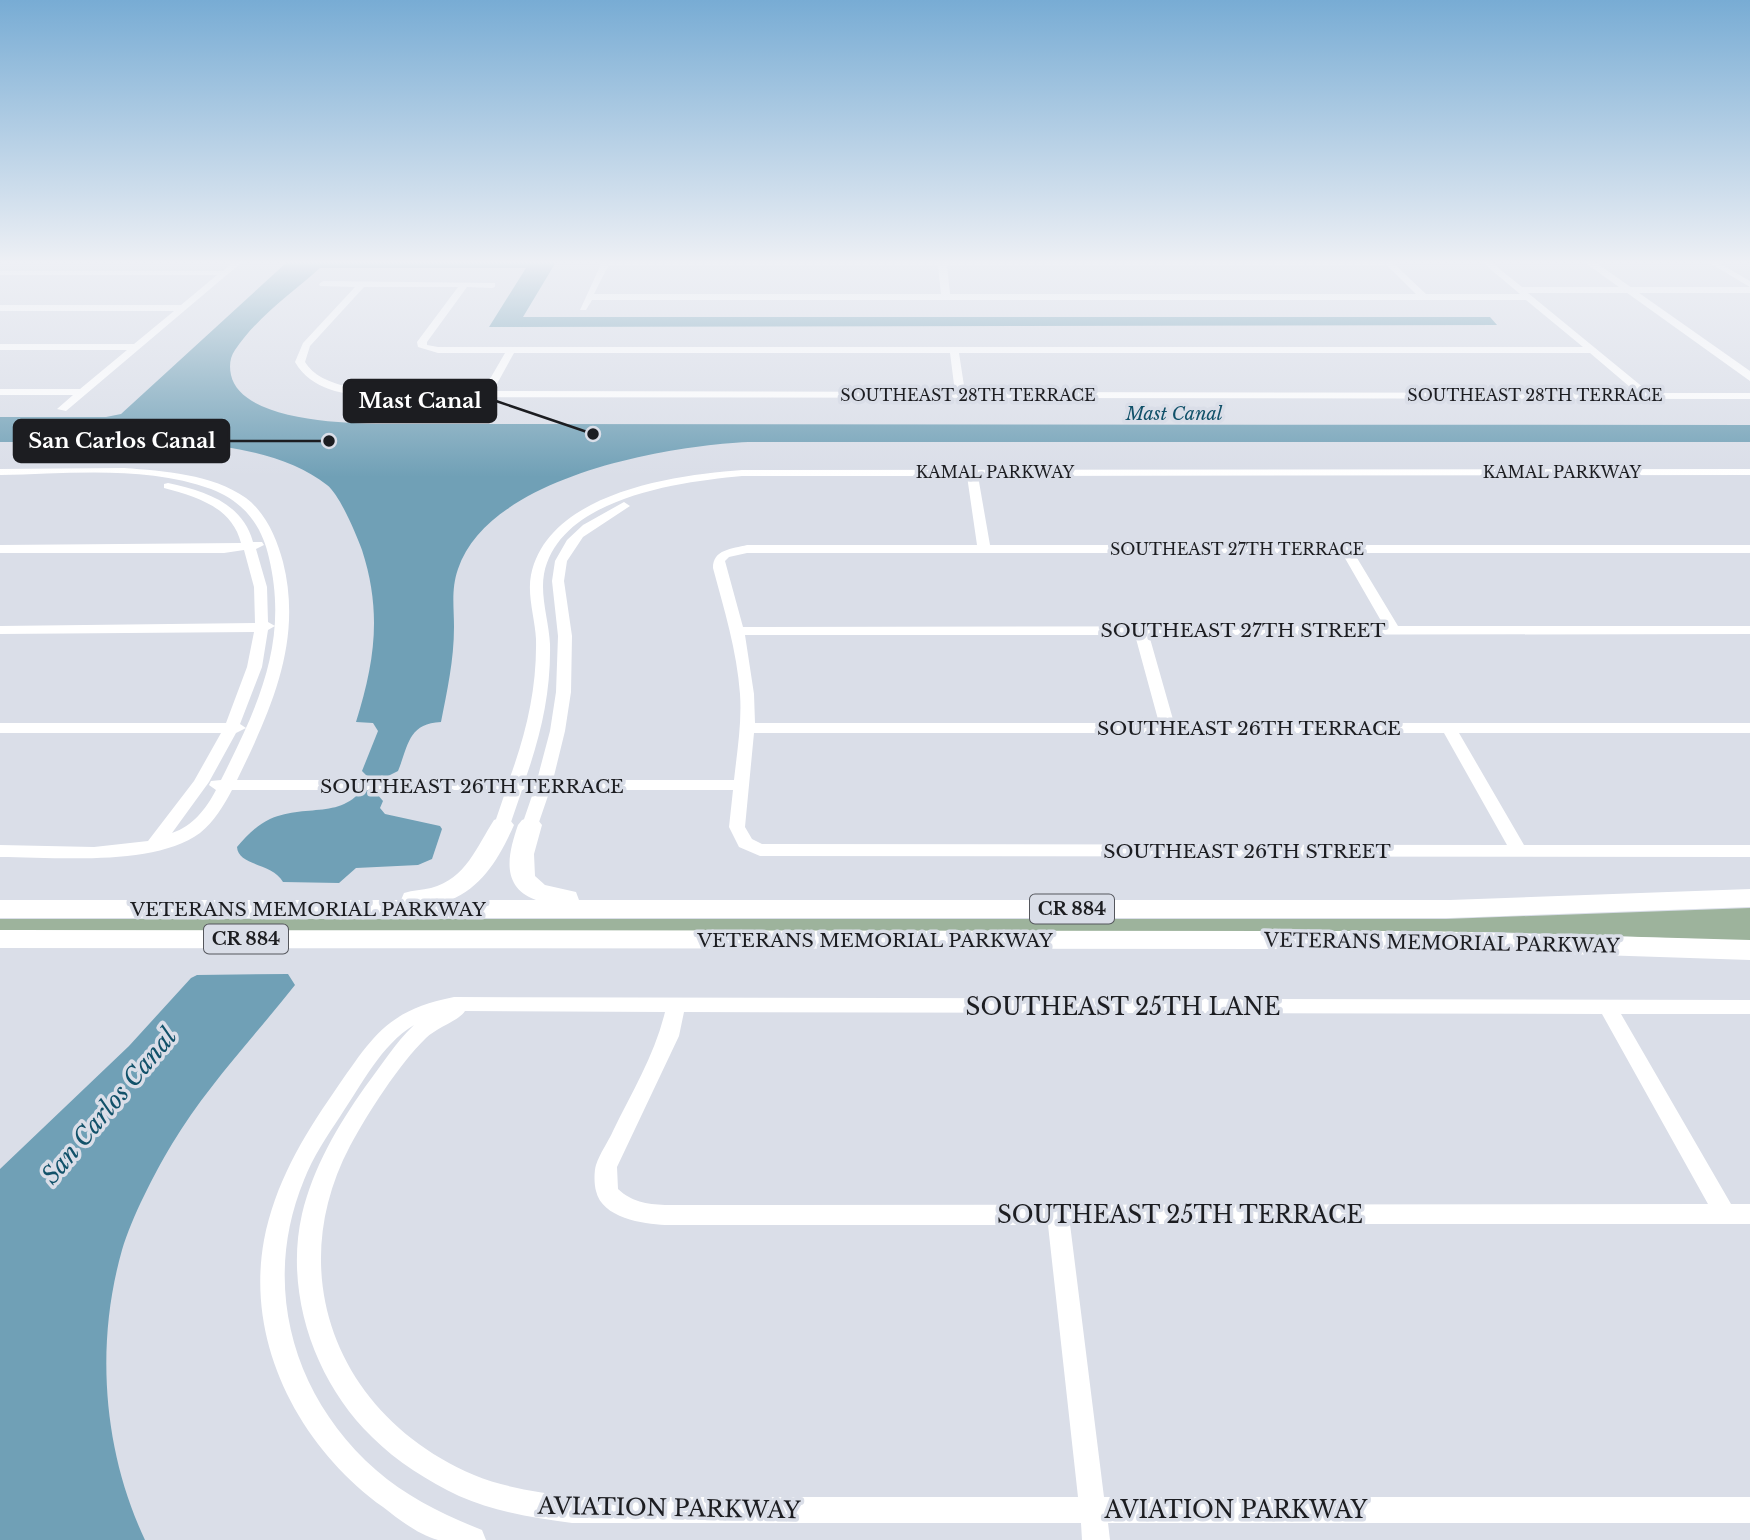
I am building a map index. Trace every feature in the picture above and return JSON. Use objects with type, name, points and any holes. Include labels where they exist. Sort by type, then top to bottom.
[{"type":"highway","points":[[0,902],[60,898],[430,897],[461,885],[473,874],[486,858],[502,825]]},
{"type":"highway","points":[[530,825],[518,860],[520,873],[526,884],[539,894],[568,898],[832,898],[888,909]]},
{"type":"highway","name":"VETERANS MEMORIAL PARKWAY","points":[[0,909],[1450,909],[1750,898]]},
{"type":"highway","name":"VETERANS MEMORIAL PARKWAY","points":[[0,939],[1447,940],[1750,950]]},
{"type":"main road","points":[[1690,334],[1750,377]]},
{"type":"main road","points":[[1709,334],[1750,363]]},
{"type":"street","points":[[62,409],[152,334]]},
{"type":"street","name":"SOUTHEAST 28TH TERRACE","points":[[317,334],[303,349],[302,367],[315,379],[336,388],[374,394],[1750,396]]},
{"type":"street","points":[[428,334],[422,342],[423,347],[438,350],[1592,350]]},
{"type":"street","points":[[1573,334],[1646,396]]},
{"type":"street","points":[[0,347],[136,347]]},
{"type":"street","points":[[954,350],[960,395]]},
{"type":"street","points":[[486,396],[511,351]]},
{"type":"street","points":[[0,392],[82,392]]},
{"type":"street","points":[[0,472],[153,474],[206,484],[224,491],[246,503],[263,524],[284,593],[284,623],[278,666],[254,729],[210,812],[186,835],[125,851],[0,851]]},
{"type":"street","points":[[1744,472],[1750,482]]},
{"type":"street","name":"KAMAL PARKWAY","points":[[530,825],[544,785],[561,712],[565,676],[565,643],[558,569],[572,543],[590,526],[614,511],[642,499],[706,484],[751,480],[973,476],[1744,472]]},
{"type":"street","name":"KAMAL PARKWAY","points":[[502,825],[514,785],[527,758],[540,700],[543,644],[537,584],[539,564],[550,545],[576,520],[612,500],[642,489],[717,474],[1750,482]]},
{"type":"street","points":[[973,476],[984,549]]},
{"type":"street","points":[[0,480],[135,481],[181,489],[206,497],[228,510],[242,527],[261,587],[260,628],[252,676],[231,727],[202,783],[178,817],[152,846]]},
{"type":"street","points":[[0,548],[248,547],[271,544]]},
{"type":"street","name":"SOUTHEAST 27TH TERRACE","points":[[737,631],[719,561],[725,554],[747,549],[1750,549]]},
{"type":"street","points":[[1346,549],[1393,630]]},
{"type":"street","points":[[0,630],[260,628],[284,623]]},
{"type":"street","points":[[1141,630],[1168,728]]},
{"type":"street","name":"SOUTHEAST 27TH STREET","points":[[737,631],[1750,630]]},
{"type":"street","points":[[737,631],[746,683],[747,728],[743,785]]},
{"type":"street","points":[[0,728],[254,729]]},
{"type":"street","name":"SOUTHEAST 26TH TERRACE","points":[[747,728],[1750,728]]},
{"type":"street","points":[[1449,728],[1519,851]]},
{"type":"street","name":"SOUTHEAST 26TH TERRACE","points":[[202,783],[373,786],[743,785]]},
{"type":"street","name":"SOUTHEAST 26TH STREET","points":[[743,785],[737,827],[745,843],[760,850],[1750,851]]},
{"type":"street","points":[[472,1540],[433,1524],[382,1493],[340,1455],[322,1433],[299,1393],[284,1354],[276,1326],[272,1272],[279,1225],[295,1175],[313,1139],[387,1033],[411,1016],[438,1006],[496,1005]]},
{"type":"street","name":"SOUTHEAST 25TH LANE","points":[[496,1005],[1750,1007]]},
{"type":"street","name":"AVIATION PARKWAY","points":[[496,1005],[441,1016],[429,1022],[405,1049],[367,1100],[339,1146],[317,1202],[310,1235],[310,1293],[315,1319],[352,1396],[373,1422],[401,1447],[448,1479],[468,1488],[508,1502],[542,1509],[1750,1510]]},
{"type":"street","name":"SOUTHEAST 25TH TERRACE","points":[[676,1006],[669,1036],[606,1167],[605,1184],[614,1201],[631,1211],[656,1214],[1750,1214]]},
{"type":"street","points":[[1608,1008],[1725,1214]]},
{"type":"street","points":[[1058,1215],[1096,1540]]},
{"type":"green space","points":[[1750,908],[1750,941],[1493,932],[0,931],[0,919],[1446,919]]},
{"type":"water","points":[[209,334],[248,334],[231,359],[231,375],[240,391],[257,404],[280,412],[334,422],[1750,425],[1750,442],[748,442],[672,451],[583,472],[541,489],[505,511],[476,537],[458,569],[454,591],[453,651],[441,722],[416,731],[398,771],[386,777],[377,794],[383,801],[380,808],[385,814],[440,826],[442,829],[432,859],[418,865],[356,868],[339,883],[283,882],[272,871],[243,858],[237,847],[252,831],[270,819],[285,814],[326,809],[350,801],[369,778],[362,771],[378,731],[373,723],[356,722],[372,657],[374,616],[362,550],[347,515],[327,485],[295,466],[258,453],[215,445],[170,441],[0,442],[0,417],[106,417],[121,414]]},
{"type":"water","points":[[288,974],[295,985],[215,1082],[172,1144],[144,1196],[122,1250],[108,1323],[108,1397],[120,1470],[145,1540],[0,1540],[0,1169],[129,1046],[191,978],[197,975]]},
{"type":"place","name":"Mast Canal","points":[[593,434]]},
{"type":"place","name":"San Carlos Canal","points":[[329,441]]}]
